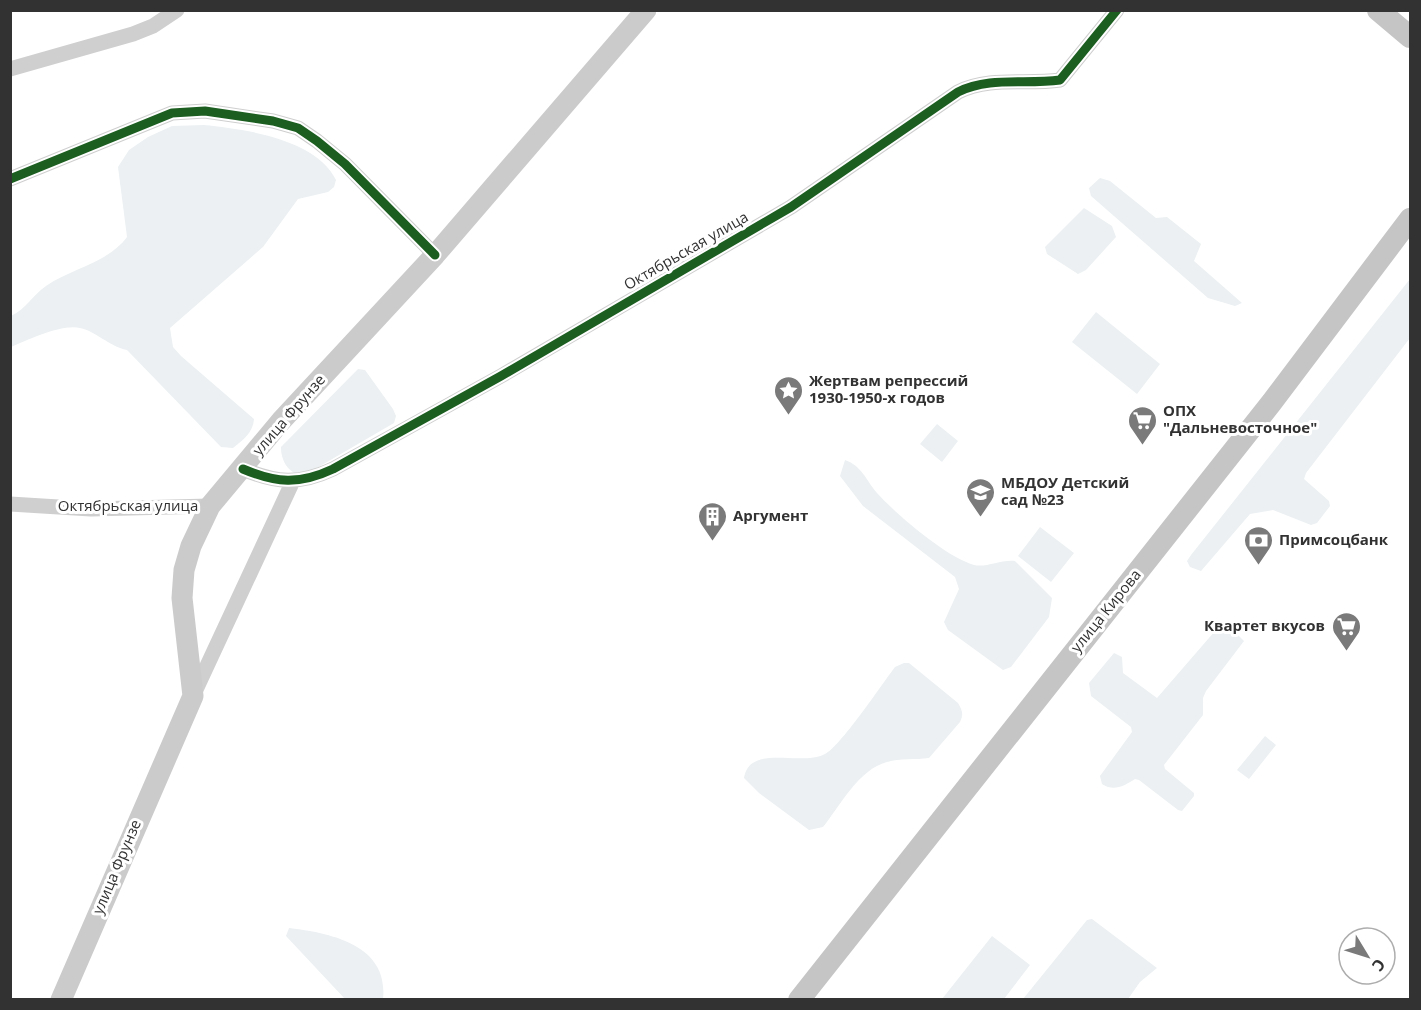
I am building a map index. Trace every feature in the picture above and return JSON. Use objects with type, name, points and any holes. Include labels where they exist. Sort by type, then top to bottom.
[{"type":"main road","name":"улица Фрунзе","points":[[61,999],[135,824],[193,696],[182,589],[184,570],[191,546],[210,506],[281,421],[435,255],[646,10]]},
{"type":"main road","points":[[1378,10],[1410,38]]},
{"type":"main road","name":"улица Кирова","points":[[799,999],[1272,402],[1410,219]]},
{"type":"street","points":[[10,69],[133,34],[153,26],[177,10]]},
{"type":"street","name":"Октябрьская улица","points":[[243,469],[266,479],[293,481],[315,477],[392,438],[757,227],[861,161],[958,92],[970,86],[1001,81],[1060,80],[1117,10]]},
{"type":"street","points":[[10,179],[172,113],[205,111],[273,121],[298,128],[324,146],[405,222],[435,255]]},
{"type":"street","points":[[193,696],[293,481]]},
{"type":"street","name":"Октябрьская улица","points":[[10,504],[91,509],[210,506]]},
{"type":"shaded area","points":[[204,125],[258,133],[296,146],[327,166],[336,180],[334,187],[328,192],[298,199],[263,247],[170,328],[173,347],[181,356],[254,419],[250,432],[233,448],[221,447],[127,350],[91,332],[80,328],[64,328],[11,347],[11,316],[21,310],[46,286],[110,253],[127,237],[118,167],[129,150],[148,137],[172,126]]},
{"type":"shaded area","points":[[1100,178],[1110,181],[1156,218],[1167,217],[1201,244],[1194,261],[1242,303],[1235,306],[1208,298],[1091,196],[1089,188]]},
{"type":"shaded area","points":[[1084,208],[1112,226],[1116,237],[1086,270],[1078,274],[1047,254],[1045,247]]},
{"type":"shaded area","points":[[1410,279],[1410,338],[1306,473],[1304,479],[1329,501],[1330,506],[1317,523],[1311,525],[1273,510],[1250,514],[1201,571],[1190,567],[1187,561],[1191,555]]},
{"type":"shaded area","points":[[1096,312],[1160,364],[1137,394],[1072,342]]},
{"type":"shaded area","points":[[358,369],[365,370],[393,409],[396,416],[394,423],[303,476],[293,472],[284,462],[281,447]]},
{"type":"shaded area","points":[[937,424],[958,441],[942,462],[920,444]]},
{"type":"shaded area","points":[[845,460],[860,470],[877,493],[896,512],[936,544],[974,565],[1015,561],[1052,598],[1049,617],[1011,667],[1003,670],[948,630],[944,622],[959,589],[955,577],[863,506],[840,476]]},
{"type":"shaded area","points":[[1040,527],[1074,553],[1051,582],[1018,556]]},
{"type":"shaded area","points":[[1224,625],[1230,627],[1244,641],[1206,691],[1203,698],[1203,715],[1164,765],[1165,769],[1194,793],[1194,796],[1182,811],[1139,780],[1135,779],[1115,788],[1102,784],[1100,776],[1132,732],[1131,727],[1091,696],[1089,683],[1114,653],[1122,657],[1123,673],[1157,698],[1215,631]]},
{"type":"shaded area","points":[[909,663],[958,703],[961,710],[960,722],[929,758],[892,761],[877,766],[859,780],[823,827],[809,830],[759,793],[744,778],[748,767],[765,758],[814,757],[832,749],[895,667]]},
{"type":"shaded area","points":[[1265,736],[1276,745],[1249,779],[1237,770]]},
{"type":"shaded area","points":[[1092,919],[1157,968],[1140,982],[1128,999],[1023,999],[1087,920]]},
{"type":"shaded area","points":[[289,928],[339,938],[367,954],[377,966],[382,981],[383,999],[345,999],[286,936]]},
{"type":"shaded area","points":[[992,936],[1030,965],[1004,999],[942,999]]},
{"type":"cycle path","points":[[243,469],[266,477],[288,480],[309,478],[333,469],[501,376],[791,207],[958,92],[995,82],[1060,80],[1117,10]]},
{"type":"cycle path","points":[[10,179],[172,113],[205,111],[273,121],[298,128],[345,164],[435,255]]},
{"type":"place","name":"Жертвам репрессий 1930-1950-х годов","points":[[788,416]]},
{"type":"place","name":"ОПХ \"Дальневосточное\"","points":[[1142,446]]},
{"type":"place","name":"МБДОУ Детский сад №23","points":[[980,518]]},
{"type":"place","name":"Аргумент","points":[[712,542]]},
{"type":"place","name":"Примсоцбанк","points":[[1258,566]]},
{"type":"place","name":"Квартет вкусов","points":[[1346,652]]}]
